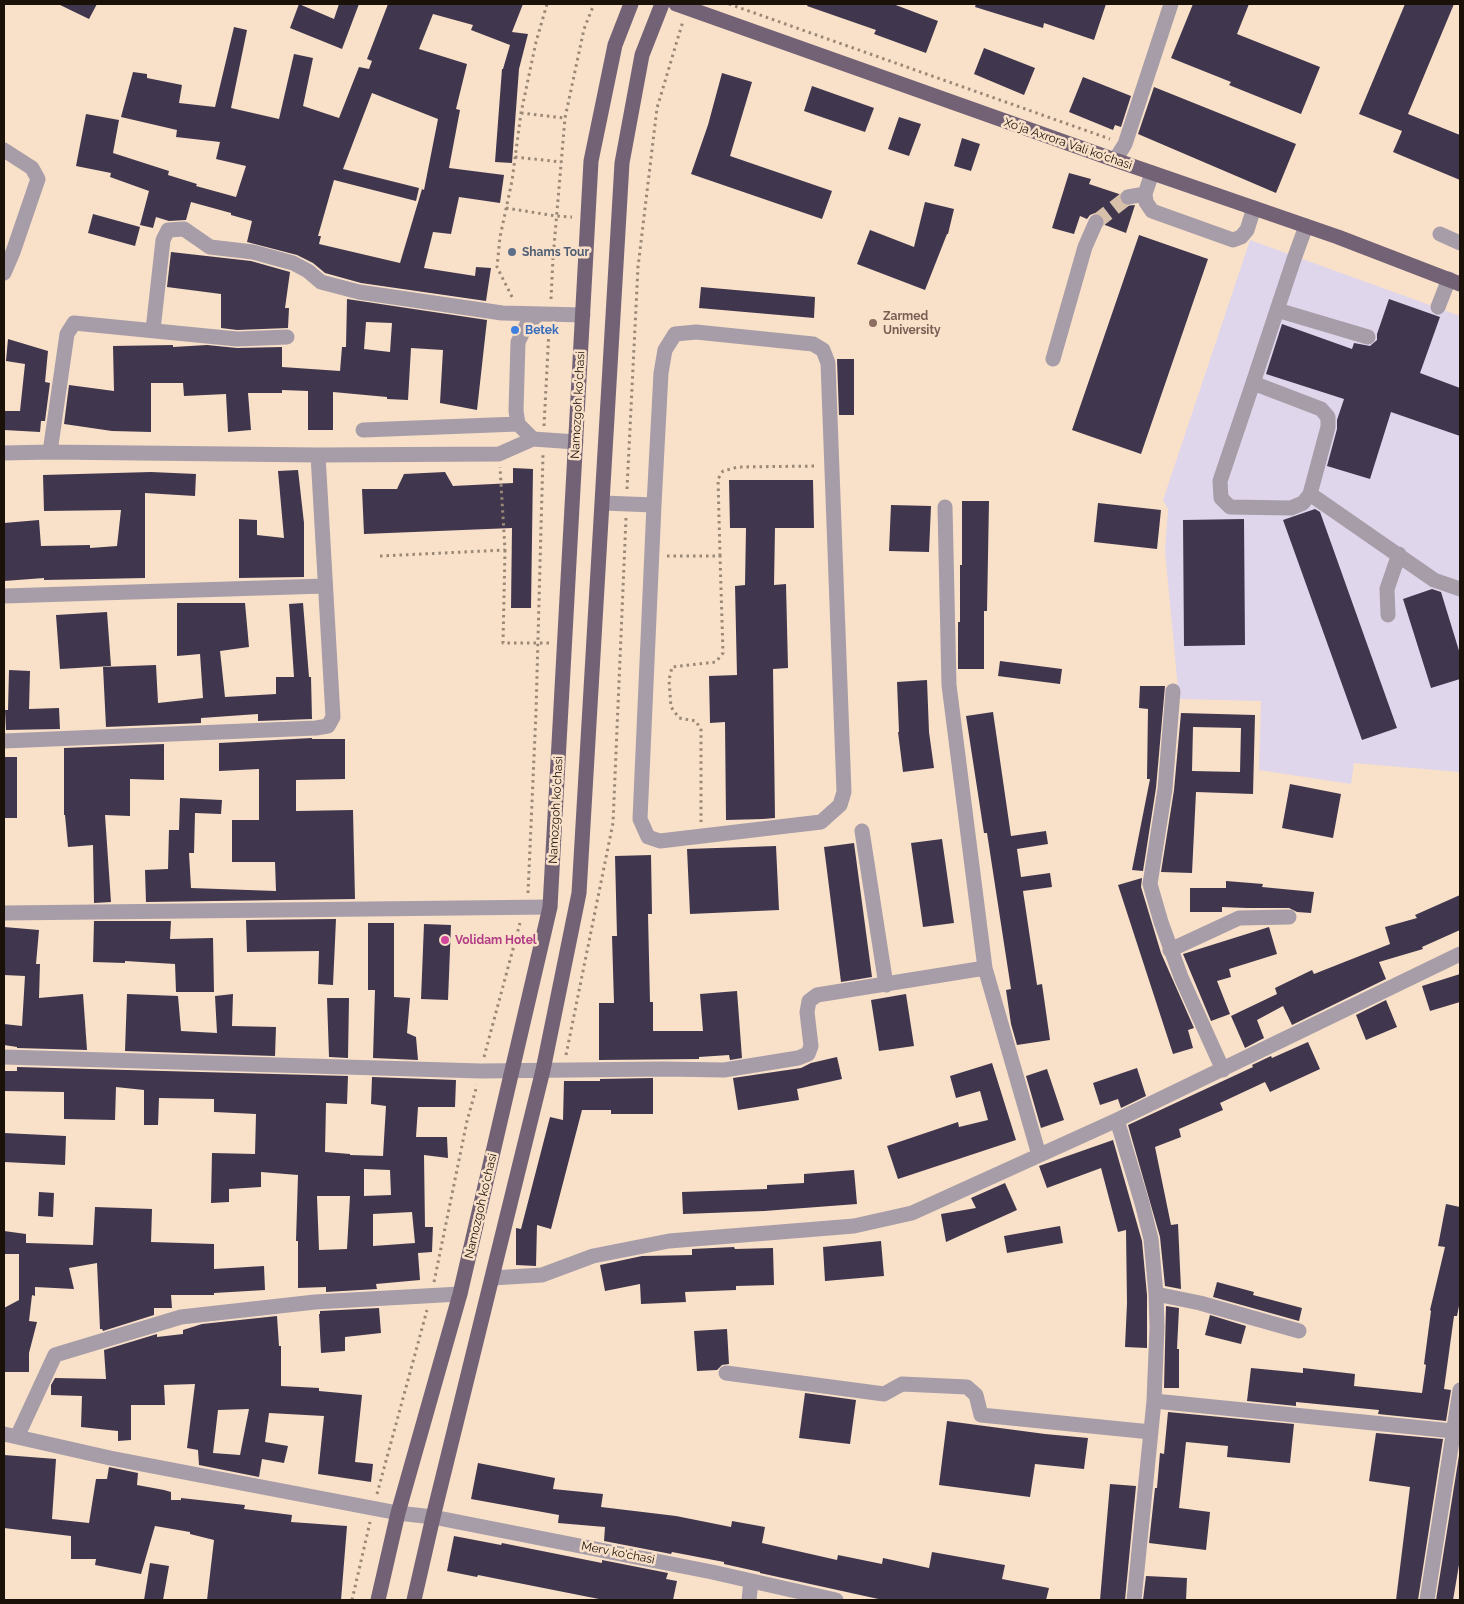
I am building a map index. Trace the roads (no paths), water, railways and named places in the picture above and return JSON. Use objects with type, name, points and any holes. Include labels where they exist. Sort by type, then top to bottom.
[{"type":"main road","name":"Namozgoh ko'chasi","points":[[378,1600],[398,1513],[460,1294],[550,907],[591,161],[615,45],[631,4]]},
{"type":"main road","points":[[414,1600],[543,1070],[579,893],[622,163],[642,55],[662,4]]},
{"type":"main road","name":"Xo'ja Axrora Vali ko'chasi","points":[[682,6],[1306,226],[1454,282]]},
{"type":"street","points":[[1115,160],[1125,144],[1171,4]]},
{"type":"street","points":[[4,150],[32,168],[38,179],[4,273]]},
{"type":"street","points":[[1152,173],[1145,194],[1146,202],[1152,211],[1233,240],[1241,237],[1247,230],[1254,208]]},
{"type":"street","points":[[1128,198],[1145,194]]},
{"type":"street","points":[[1053,359],[1085,247],[1096,222]]},
{"type":"street","points":[[1253,382],[1321,409],[1328,417],[1328,427],[1310,494],[1303,503],[1291,508],[1230,507],[1221,498],[1220,481],[1253,382],[1277,310],[1306,226]]},
{"type":"street","points":[[153,330],[163,240],[168,230],[184,228],[210,247],[252,252],[293,263],[308,271],[321,282],[359,292],[502,313],[582,315]]},
{"type":"street","points":[[1440,234],[1460,242]]},
{"type":"street","points":[[1438,307],[1454,282]]},
{"type":"street","points":[[1277,310],[1368,336]]},
{"type":"street","points":[[518,424],[516,411],[518,342],[527,324],[545,314]]},
{"type":"street","points":[[50,452],[67,334],[74,323],[237,339],[287,337]]},
{"type":"street","points":[[696,332],[813,344],[823,350],[828,362],[844,792],[840,805],[820,822],[660,841],[648,837],[640,819],[654,505],[661,373],[665,350],[675,334],[696,332]]},
{"type":"street","points":[[363,430],[518,424],[538,439]]},
{"type":"street","points":[[4,453],[318,456],[499,454],[538,439],[576,442]]},
{"type":"street","points":[[4,741],[328,726],[333,717],[318,456]]},
{"type":"street","points":[[1310,494],[1434,580],[1460,589]]},
{"type":"street","points":[[603,503],[654,505]]},
{"type":"street","points":[[945,507],[949,685],[985,968],[1038,1155]]},
{"type":"street","points":[[1388,615],[1387,589],[1399,554]]},
{"type":"street","points":[[4,596],[325,586]]},
{"type":"street","points":[[1173,692],[1165,789],[1150,884],[1154,903],[1170,950],[1223,1070]]},
{"type":"street","points":[[862,831],[886,985]]},
{"type":"street","points":[[4,913],[550,907]]},
{"type":"street","points":[[1170,950],[1239,918],[1289,917]]},
{"type":"street","points":[[492,1278],[542,1275],[593,1256],[669,1241],[854,1226],[912,1213],[1223,1070],[1460,954]]},
{"type":"street","points":[[4,1057],[513,1072],[543,1070],[724,1070],[798,1058],[808,1054],[811,1046],[807,1012],[809,1001],[817,995],[985,968]]},
{"type":"street","points":[[1117,1120],[1142,1203],[1150,1239],[1156,1294],[1154,1400],[1134,1600]]},
{"type":"street","points":[[10,1435],[55,1355],[181,1318],[315,1302],[460,1294]]},
{"type":"street","points":[[1156,1294],[1200,1303],[1299,1331]]},
{"type":"street","points":[[726,1372],[884,1394],[902,1384],[967,1387],[976,1396],[981,1415],[1151,1432]]},
{"type":"street","points":[[1427,1600],[1460,1390]]},
{"type":"street","points":[[1154,1400],[1453,1431]]},
{"type":"street","name":"Merv ko'chasi","points":[[10,1435],[110,1458],[398,1513],[433,1517],[712,1572],[836,1600]]},
{"type":"street","points":[[749,1600],[751,1581]]},
{"type":"tunnel","points":[[1096,222],[1128,197]]},
{"type":"place","name":"Shams Tour","points":[[512,252]]},
{"type":"place","name":"Zarmed University","points":[[873,323]]},
{"type":"place","name":"Betek","points":[[515,330]]},
{"type":"place","name":"Volidam Hotel","points":[[445,940]]}]
